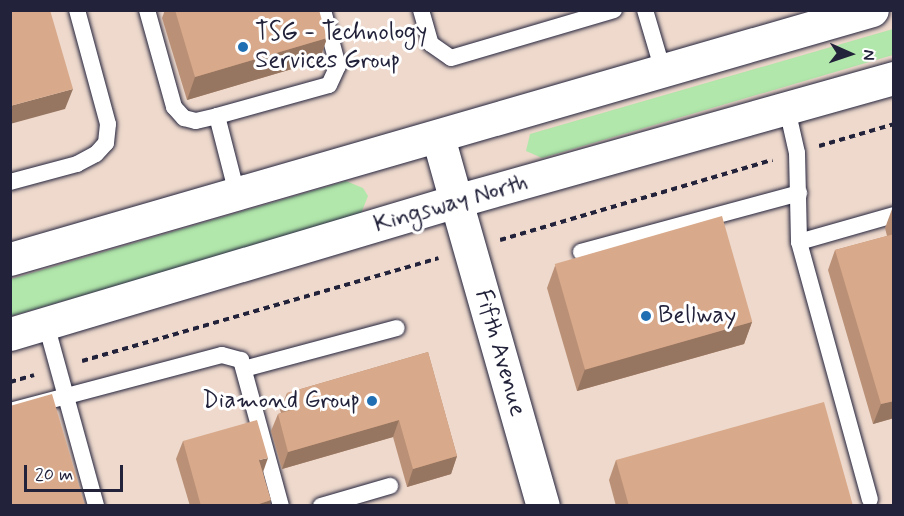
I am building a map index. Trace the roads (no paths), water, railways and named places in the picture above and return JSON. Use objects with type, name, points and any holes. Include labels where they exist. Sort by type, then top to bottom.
[{"type":"street","points":[[10,259],[664,74],[872,10]]},
{"type":"street","name":"Kingsway North","points":[[10,334],[456,201],[894,78]]},
{"type":"street","name":"Fifth Avenue","points":[[438,137],[543,506]]},
{"type":"lane","points":[[10,182],[77,164],[96,154],[106,143],[108,124],[77,10]]},
{"type":"lane","points":[[147,10],[174,107],[190,119],[217,116],[329,85],[338,66],[323,10]]},
{"type":"lane","points":[[421,10],[431,44],[451,58],[614,10]]},
{"type":"lane","points":[[645,10],[664,74]]},
{"type":"lane","points":[[788,109],[797,153],[799,242],[870,499]]},
{"type":"lane","points":[[217,116],[237,194]]},
{"type":"lane","points":[[581,252],[799,193]]},
{"type":"lane","points":[[799,242],[894,215]]},
{"type":"lane","points":[[46,324],[96,506]]},
{"type":"lane","points":[[244,369],[398,328]]},
{"type":"lane","points":[[10,411],[222,355],[241,360],[281,506]]},
{"type":"lane","points":[[321,506],[390,486]]},
{"type":"place","name":"TSG - Technology Services Group","points":[[243,47]]},
{"type":"place","name":"Bellway","points":[[646,316]]},
{"type":"place","name":"Diamond Group","points":[[372,401]]}]
